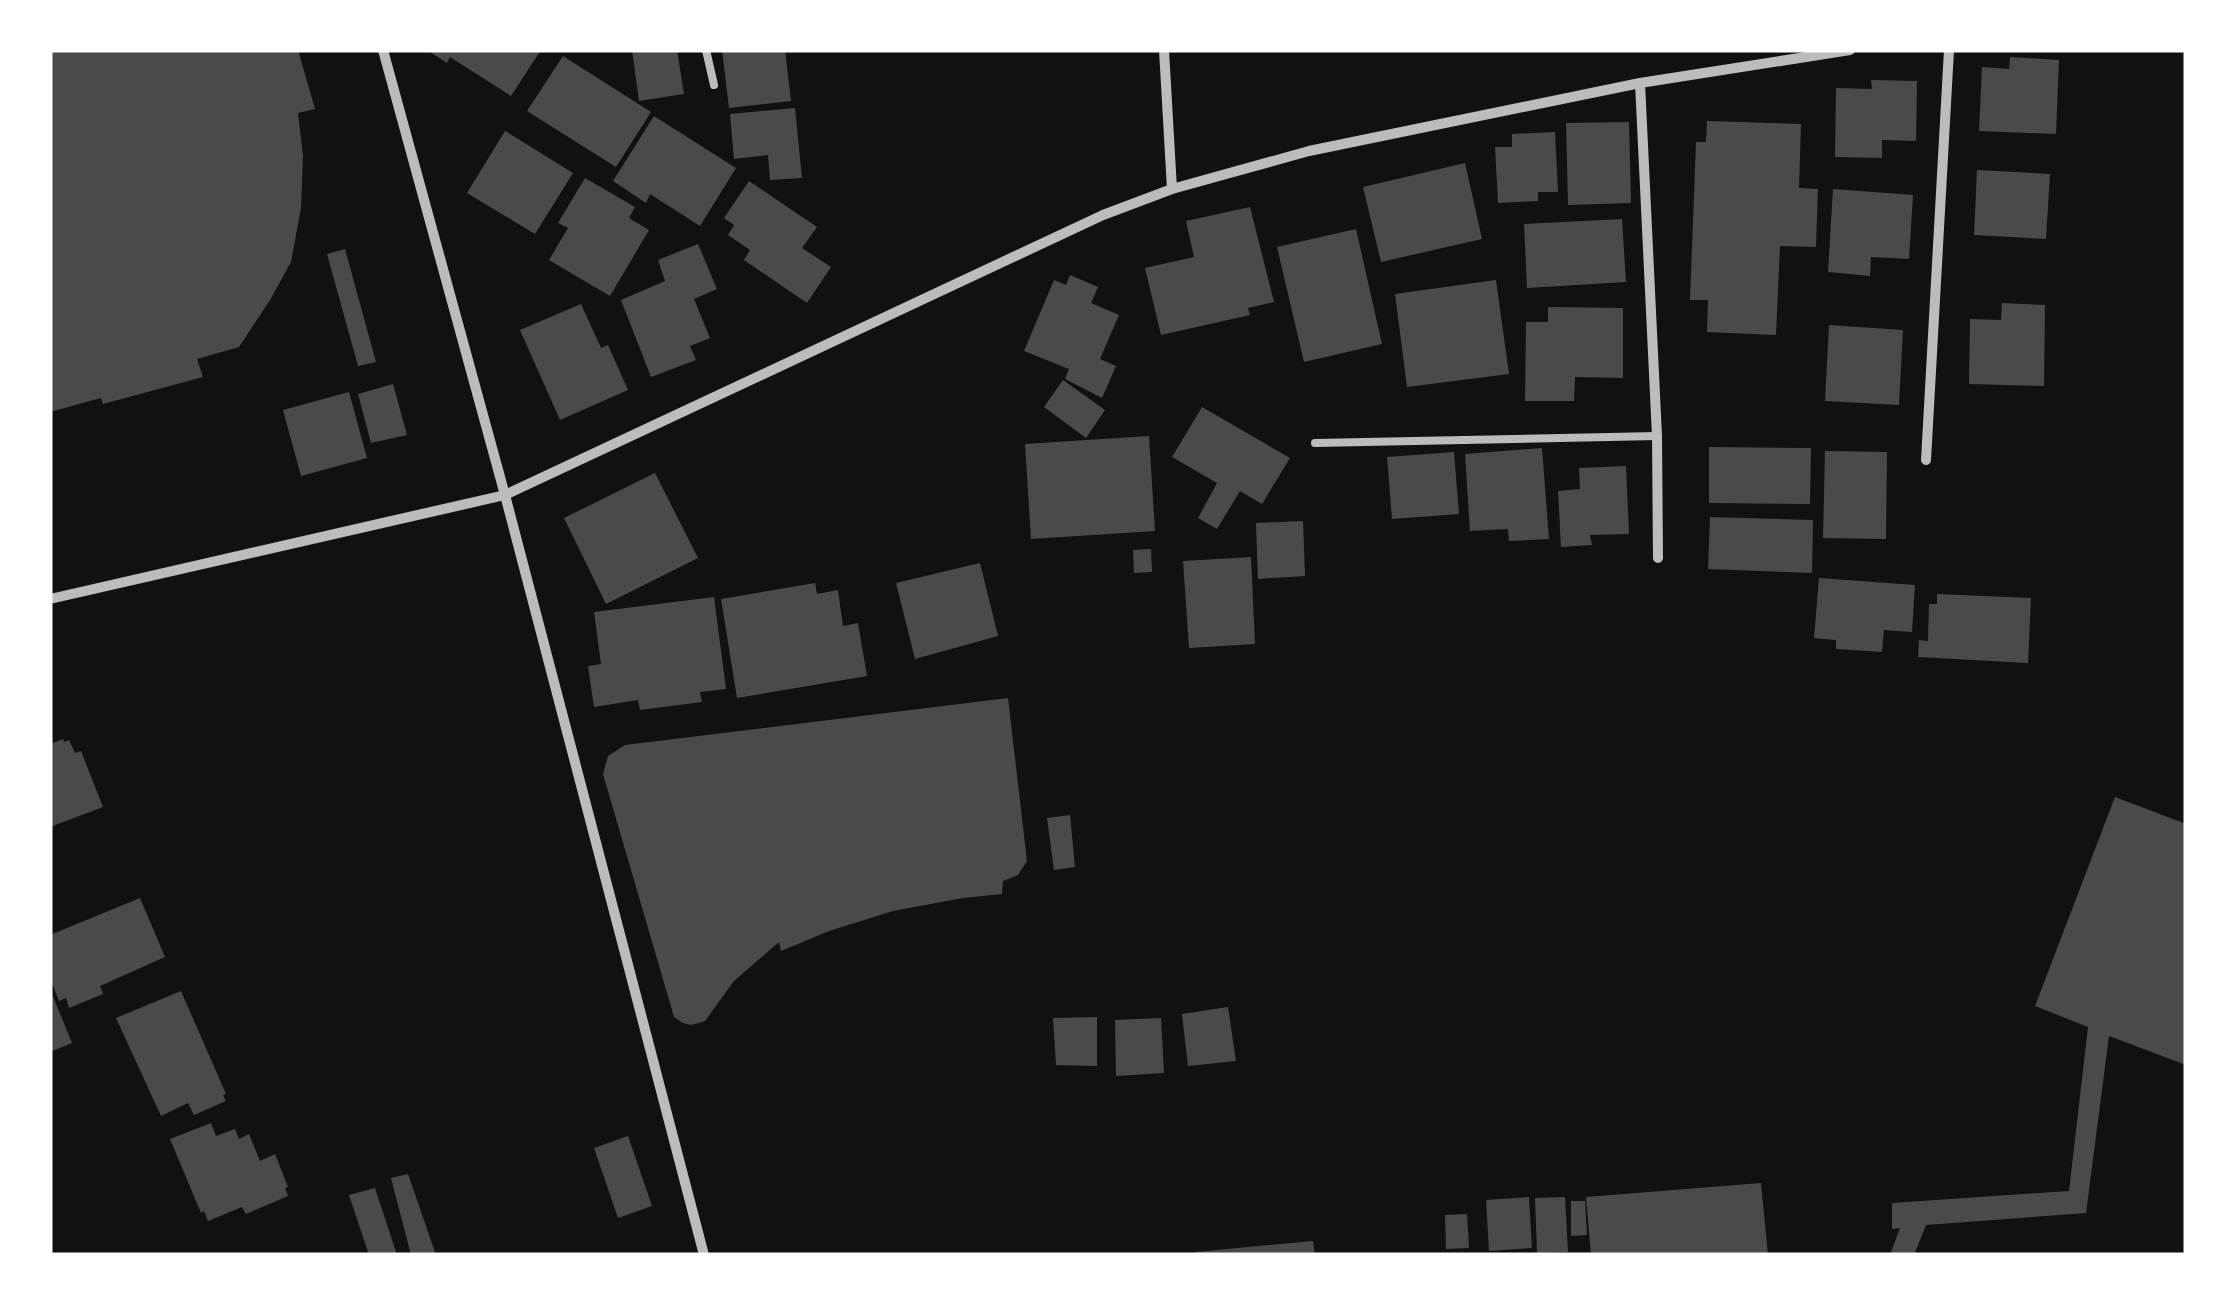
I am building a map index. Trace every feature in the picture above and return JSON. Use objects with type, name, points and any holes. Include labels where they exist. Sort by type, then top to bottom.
[{"type":"street","points":[[383,50],[505,495],[704,1255]]},
{"type":"street","points":[[1164,50],[1172,189]]},
{"type":"street","points":[[50,598],[505,495],[1104,215],[1172,189],[1308,151],[1640,83],[1850,50]]},
{"type":"street","points":[[1926,460],[1949,50]]},
{"type":"street","points":[[1640,83],[1657,436],[1658,558]]},
{"type":"lane","points":[[706,50],[714,85]]},
{"type":"lane","points":[[1315,443],[1657,436]]},
{"type":"building","points":[[50,50],[298,50],[315,109],[298,113],[303,156],[301,208],[291,262],[239,347],[197,359],[203,377],[103,404],[101,398],[50,412]]},
{"type":"building","points":[[427,50],[541,50],[511,96],[450,57],[447,63]]},
{"type":"building","points":[[632,50],[677,50],[684,94],[639,101]]},
{"type":"building","points":[[722,50],[785,50],[791,101],[729,108]]},
{"type":"building","points":[[563,56],[651,112],[616,167],[527,111]]},
{"type":"building","points":[[2010,57],[2059,60],[2056,134],[1979,131],[1982,67],[2009,69]]},
{"type":"building","points":[[1871,80],[1917,81],[1916,141],[1882,140],[1882,158],[1835,157],[1836,88],[1872,89]]},
{"type":"building","points":[[795,108],[802,178],[770,180],[768,155],[734,159],[730,114]]},
{"type":"building","points":[[654,116],[736,168],[700,226],[650,194],[646,203],[613,181]]},
{"type":"building","points":[[1707,121],[1801,124],[1799,188],[1818,189],[1816,247],[1780,246],[1776,335],[1707,332],[1708,300],[1690,300],[1696,142],[1706,142]]},
{"type":"building","points":[[1629,122],[1631,203],[1568,205],[1566,123]]},
{"type":"building","points":[[505,131],[573,173],[535,234],[467,193]]},
{"type":"building","points":[[1555,132],[1558,192],[1538,192],[1538,201],[1498,203],[1495,147],[1512,147],[1512,134]]},
{"type":"building","points":[[1465,163],[1482,239],[1381,262],[1363,187]]},
{"type":"building","points":[[1977,170],[2050,174],[2046,239],[1974,235]]},
{"type":"building","points":[[585,178],[635,207],[629,218],[649,230],[610,296],[549,260],[568,228],[558,223]]},
{"type":"building","points":[[749,181],[817,227],[802,248],[831,267],[807,303],[744,260],[750,250],[728,235],[734,225],[724,218]]},
{"type":"building","points":[[1833,189],[1913,195],[1909,259],[1871,257],[1870,276],[1828,272]]},
{"type":"building","points":[[1250,207],[1274,302],[1248,308],[1250,315],[1161,335],[1145,268],[1194,257],[1186,221]]},
{"type":"building","points":[[1622,219],[1626,282],[1527,288],[1524,224]]},
{"type":"building","points":[[1356,229],[1382,344],[1304,362],[1277,247]]},
{"type":"building","points":[[698,244],[717,289],[694,299],[710,338],[690,346],[696,360],[651,377],[621,300],[665,281],[658,260]]},
{"type":"building","points":[[345,249],[376,362],[358,366],[327,254]]},
{"type":"building","points":[[1070,275],[1098,287],[1091,303],[1119,315],[1100,359],[1116,366],[1102,398],[1065,379],[1069,369],[1024,351],[1054,280],[1066,285]]},
{"type":"building","points":[[1496,280],[1509,374],[1407,387],[1395,294]]},
{"type":"building","points":[[2002,303],[2045,305],[2044,386],[1969,384],[1970,319],[2001,320]]},
{"type":"building","points":[[581,304],[601,348],[608,345],[628,390],[560,420],[520,330]]},
{"type":"building","points":[[1548,307],[1623,308],[1623,378],[1575,377],[1574,401],[1525,401],[1526,322],[1548,322]]},
{"type":"building","points":[[1829,325],[1903,330],[1899,405],[1825,401]]},
{"type":"building","points":[[1063,380],[1105,410],[1086,438],[1044,407]]},
{"type":"building","points":[[393,384],[407,435],[371,443],[358,394]]},
{"type":"building","points":[[349,392],[367,458],[301,476],[283,410]]},
{"type":"building","points":[[1202,407],[1290,458],[1262,504],[1240,491],[1217,529],[1198,518],[1217,483],[1172,457]]},
{"type":"building","points":[[1149,436],[1155,531],[1031,539],[1025,444]]},
{"type":"building","points":[[1709,447],[1811,448],[1810,504],[1709,503]]},
{"type":"building","points":[[1542,448],[1549,539],[1509,541],[1508,529],[1470,531],[1465,454]]},
{"type":"building","points":[[1825,451],[1887,452],[1886,539],[1823,538]]},
{"type":"building","points":[[1454,452],[1459,514],[1392,519],[1387,457]]},
{"type":"building","points":[[1626,466],[1629,534],[1590,535],[1592,545],[1561,547],[1558,491],[1580,489],[1579,468]]},
{"type":"building","points":[[655,473],[698,558],[606,604],[564,518]]},
{"type":"building","points":[[1710,517],[1813,520],[1812,573],[1708,569]]},
{"type":"building","points":[[1303,521],[1305,576],[1258,579],[1256,523]]},
{"type":"building","points":[[1151,549],[1152,572],[1134,573],[1133,550]]},
{"type":"building","points":[[1251,557],[1255,644],[1189,648],[1183,561]]},
{"type":"building","points":[[980,563],[998,636],[915,659],[896,583]]},
{"type":"building","points":[[1819,578],[1915,585],[1912,632],[1884,630],[1882,652],[1836,649],[1836,640],[1814,638]]},
{"type":"building","points":[[815,583],[817,594],[838,590],[843,626],[858,623],[867,676],[737,698],[721,599]]},
{"type":"building","points":[[1937,594],[2031,598],[2028,663],[1918,657],[1919,640],[1928,641],[1929,604],[1937,604]]},
{"type":"building","points":[[714,597],[726,689],[700,692],[702,702],[640,710],[638,700],[594,707],[588,666],[601,664],[594,612]]},
{"type":"building","points":[[1008,698],[1027,861],[1018,875],[1003,881],[1002,894],[893,911],[781,951],[779,942],[734,981],[705,1021],[691,1025],[674,1017],[603,774],[608,756],[625,745]]},
{"type":"building","points":[[69,740],[75,753],[81,751],[103,807],[50,827],[50,744]]},
{"type":"building","points":[[2115,797],[2186,824],[2186,1065],[2109,1036],[2086,1213],[1926,1225],[1914,1255],[1890,1255],[1900,1228],[1892,1229],[1892,1203],[2069,1191],[2088,1027],[2035,1006]]},
{"type":"building","points":[[1070,815],[1075,867],[1054,870],[1047,818]]},
{"type":"building","points":[[140,898],[165,957],[100,986],[103,994],[69,1008],[66,998],[59,1001],[50,978],[50,935]]},
{"type":"building","points":[[50,989],[72,1043],[50,1052]]},
{"type":"building","points":[[181,991],[226,1101],[194,1115],[188,1103],[161,1116],[116,1018]]},
{"type":"building","points":[[1228,1007],[1236,1061],[1188,1066],[1182,1014]]},
{"type":"building","points":[[1097,1017],[1097,1066],[1056,1065],[1053,1018]]},
{"type":"building","points":[[1161,1018],[1164,1073],[1116,1076],[1115,1020]]},
{"type":"building","points":[[211,1123],[216,1136],[235,1129],[239,1139],[249,1134],[260,1161],[275,1154],[288,1196],[246,1214],[242,1207],[208,1221],[170,1139]]},
{"type":"building","points":[[628,1136],[652,1206],[618,1218],[594,1148]]},
{"type":"building","points":[[408,1174],[436,1255],[411,1255],[391,1178]]},
{"type":"building","points":[[1761,1183],[1768,1255],[1591,1255],[1586,1197]]},
{"type":"building","points":[[375,1188],[397,1255],[369,1255],[349,1195]]},
{"type":"building","points":[[1529,1197],[1532,1248],[1489,1251],[1486,1200]]},
{"type":"building","points":[[1565,1197],[1568,1252],[1537,1253],[1535,1198]]},
{"type":"building","points":[[1571,1201],[1585,1201],[1587,1235],[1571,1236]]},
{"type":"building","points":[[1467,1214],[1469,1248],[1446,1249],[1445,1215]]},
{"type":"building","points":[[1313,1241],[1315,1255],[1195,1255],[1195,1252]]}]
